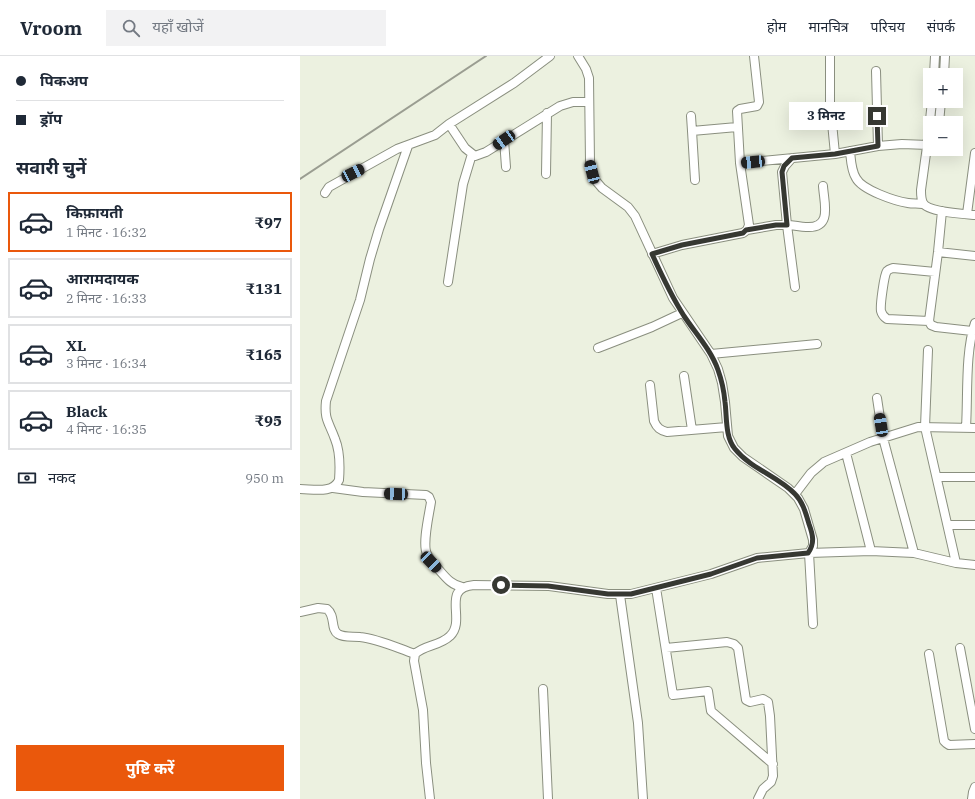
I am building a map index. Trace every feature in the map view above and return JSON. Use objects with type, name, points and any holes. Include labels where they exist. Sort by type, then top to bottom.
[{"type":"street","points":[[324,193],[329,187],[386,155],[435,135],[449,124],[514,83],[550,56]]},
{"type":"street","points":[[578,56],[586,69],[589,78],[590,163],[596,181],[602,188],[628,207],[635,216],[663,278],[682,313],[711,354],[722,383],[728,436],[734,448],[743,458],[795,494],[804,508],[813,540],[813,546],[808,553],[813,624]]},
{"type":"street","points":[[746,230],[748,225],[740,163],[737,113],[738,110],[754,107],[758,104],[754,56]]},
{"type":"street","points":[[830,56],[830,102],[835,154]]},
{"type":"street","points":[[934,68],[935,56]]},
{"type":"street","points":[[944,68],[945,56]]},
{"type":"street","points":[[876,71],[878,146]]},
{"type":"street","points":[[449,124],[465,148],[475,156],[486,152],[560,106],[573,102],[589,102]]},
{"type":"street","points":[[546,174],[548,113]]},
{"type":"street","points":[[691,116],[695,180]]},
{"type":"street","points":[[692,131],[737,128]]},
{"type":"street","points":[[504,140],[506,167]]},
{"type":"street","points":[[740,163],[835,154],[878,146],[902,144],[923,145]]},
{"type":"street","points":[[333,488],[337,485],[339,480],[337,448],[335,439],[326,418],[326,401],[360,300],[377,237],[408,146]]},
{"type":"street","points":[[850,151],[852,169],[856,179],[863,186],[908,203],[923,204],[927,207],[942,211],[971,214],[975,154]]},
{"type":"street","points":[[448,282],[463,184],[472,154]]},
{"type":"street","points":[[923,204],[921,198],[927,156]]},
{"type":"street","points":[[792,158],[784,166],[782,172],[795,287]]},
{"type":"street","points":[[652,254],[682,245],[743,233],[746,230],[776,225],[806,227],[820,225],[825,217],[823,186]]},
{"type":"street","points":[[942,211],[929,321],[931,325],[936,327],[972,331]]},
{"type":"street","points":[[938,252],[975,256]]},
{"type":"street","points":[[929,321],[887,319],[883,316],[881,311],[882,297],[886,274],[889,269],[935,272]]},
{"type":"street","points":[[598,348],[652,327],[682,313]]},
{"type":"street","points":[[795,494],[811,473],[824,462],[870,442],[918,427],[971,428],[969,360],[972,331],[975,323]]},
{"type":"street","points":[[711,354],[817,344]]},
{"type":"street","points":[[928,350],[925,427],[956,562]]},
{"type":"street","points":[[684,376],[692,430]]},
{"type":"street","points":[[650,385],[654,421],[656,427],[660,430],[667,432],[728,427]]},
{"type":"street","points":[[877,398],[883,438],[914,553]]},
{"type":"street","points":[[846,453],[871,551]]},
{"type":"street","points":[[937,477],[975,477]]},
{"type":"street","points":[[300,489],[333,488],[363,492],[426,495],[429,497],[431,502],[425,549],[427,555],[431,562],[448,580],[455,585],[462,587],[474,585],[548,586],[620,595],[631,594],[711,574],[757,558],[808,553],[871,551],[914,553],[975,565]]},
{"type":"street","points":[[948,525],[975,525]]},
{"type":"street","points":[[430,799],[422,710],[414,661],[415,654],[418,651],[445,640],[453,633],[456,622],[456,597],[462,587]]},
{"type":"street","points":[[656,588],[673,695],[708,691],[711,711],[773,764]]},
{"type":"street","points":[[620,595],[638,722],[643,799]]},
{"type":"street","points":[[300,612],[318,608],[327,609],[332,615],[336,631],[340,635],[362,637],[374,640],[415,654]]},
{"type":"street","points":[[666,648],[727,642],[734,644],[738,648],[746,700],[750,702],[763,699],[768,702],[770,716],[773,776],[771,782],[763,789],[758,799]]},
{"type":"street","points":[[960,648],[975,729]]},
{"type":"street","points":[[929,654],[944,740],[949,744],[975,744]]},
{"type":"street","points":[[544,689],[548,799]]},
{"type":"street","points":[[972,799],[975,787]]},
{"type":"railway","points":[[300,179],[486,56]]},
{"type":"route","points":[[501,585],[548,586],[608,594],[631,594],[644,592],[711,574],[757,558],[808,553],[813,546],[813,540],[804,508],[795,494],[743,458],[734,448],[728,436],[725,402],[718,368],[711,354],[673,298],[652,254],[682,245],[743,233],[746,230],[776,225],[787,225],[782,181],[784,166],[792,158],[835,154],[878,146],[877,116]]}]
